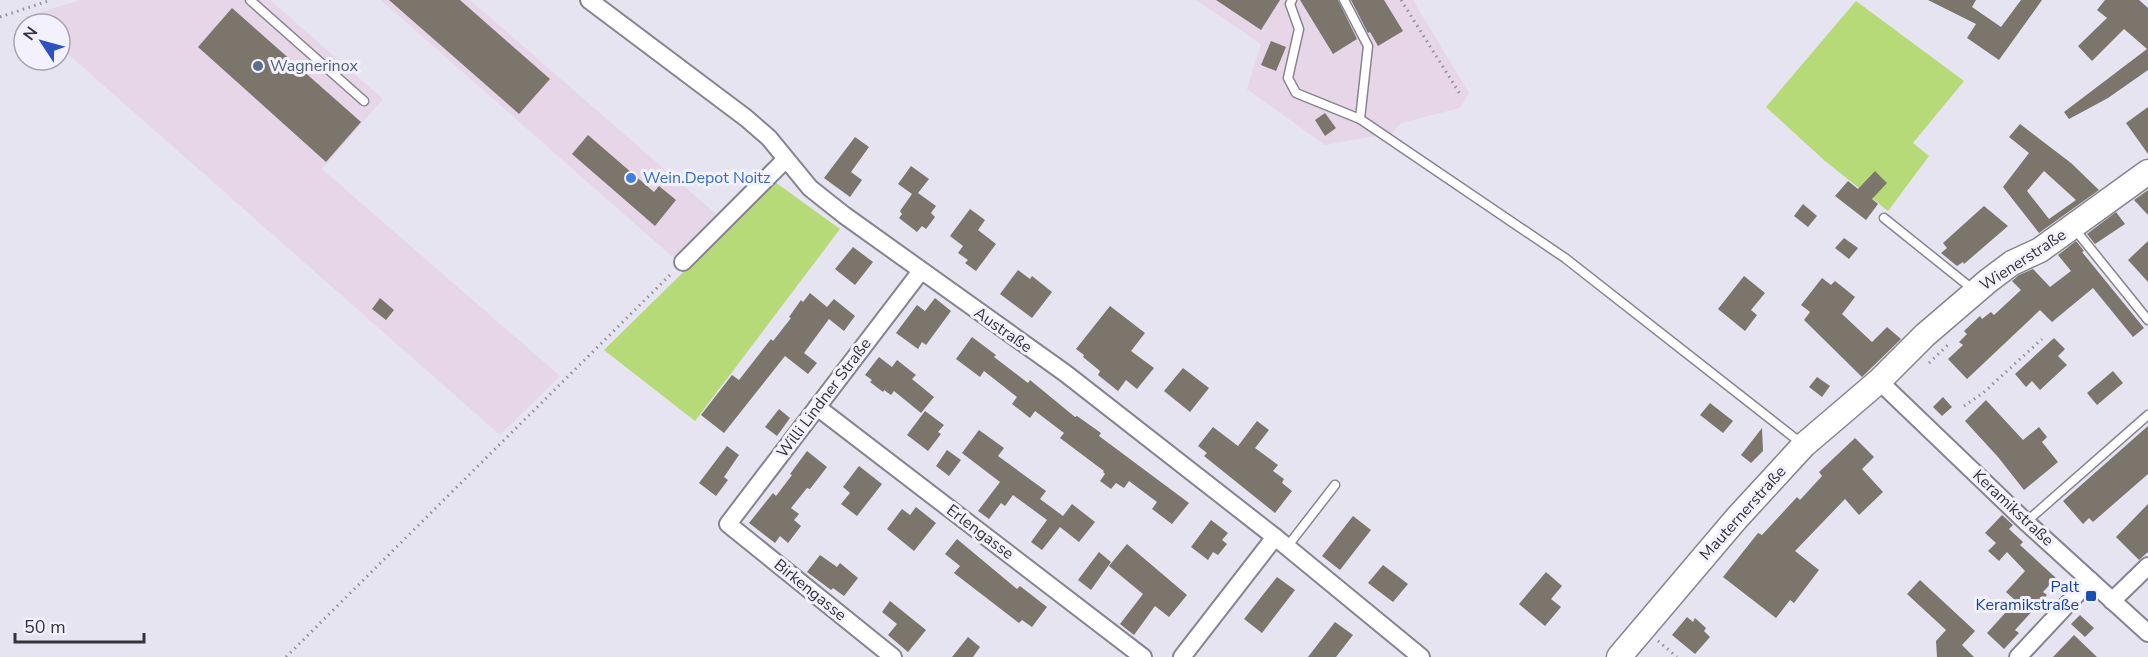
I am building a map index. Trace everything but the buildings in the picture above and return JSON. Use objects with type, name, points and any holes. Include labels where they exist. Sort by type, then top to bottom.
[{"type":"street","name":"Austraße","points":[[590,0],[746,118],[769,138],[810,188],[1065,374],[1281,542],[1420,657]]},
{"type":"street","points":[[683,262],[785,160]]},
{"type":"street","name":"Wienerstraße","points":[[1879,381],[1925,335],[1975,291],[2012,263],[2040,250],[2148,172]]},
{"type":"street","name":"Willi Lindner Straße","points":[[728,524],[921,271]]},
{"type":"street","name":"Mauternerstraße","points":[[1619,657],[1736,519],[1804,446],[1879,381]]},
{"type":"street","name":"Keramikstraße","points":[[1879,381],[2026,522],[2148,633]]},
{"type":"street","name":"Erlengasse","points":[[817,407],[1143,657]]},
{"type":"street","name":"Birkengasse","points":[[728,524],[893,657]]},
{"type":"street","points":[[1182,657],[1281,542]]},
{"type":"street","points":[[2112,601],[2148,566]]},
{"type":"street","points":[[2018,657],[2090,580]]},
{"type":"lane","points":[[250,0],[364,101]]},
{"type":"lane","points":[[1292,0],[1290,4],[1299,29],[1288,78],[1296,93],[1360,119],[1565,258],[1804,446]]},
{"type":"lane","points":[[1344,0],[1368,46],[1360,119]]},
{"type":"lane","points":[[1884,218],[1975,291]]},
{"type":"lane","points":[[2073,226],[2148,320]]},
{"type":"lane","points":[[2026,522],[2148,415]]},
{"type":"lane","points":[[1281,542],[1335,485]]},
{"type":"path","points":[[0,17],[51,0]]},
{"type":"path","points":[[1401,0],[1460,94]]},
{"type":"path","points":[[286,657],[683,262]]},
{"type":"path","points":[[1964,406],[1983,393],[2042,339]]},
{"type":"path","points":[[1925,366],[1951,342]]},
{"type":"shaded area","points":[[80,0],[270,0],[383,99],[322,169],[560,376],[500,435],[72,58],[72,12],[41,12]]},
{"type":"shaded area","points":[[381,0],[470,0],[717,215],[676,260]]},
{"type":"shaded area","points":[[1196,0],[1413,0],[1469,93],[1460,108],[1401,123],[1385,142],[1376,136],[1325,145],[1247,89],[1261,44]]},
{"type":"green space","points":[[1856,1],[1964,81],[1913,143],[1929,156],[1888,211],[1825,161],[1766,107]]},
{"type":"green space","points":[[775,182],[840,229],[695,421],[604,350]]},
{"type":"place","name":"Wagnerinox","points":[[258,66]]},
{"type":"place","name":"Wein.Depot Noitz","points":[[631,178]]},
{"type":"place","name":"Palt Keramikstraße","points":[[2091,596]]}]
